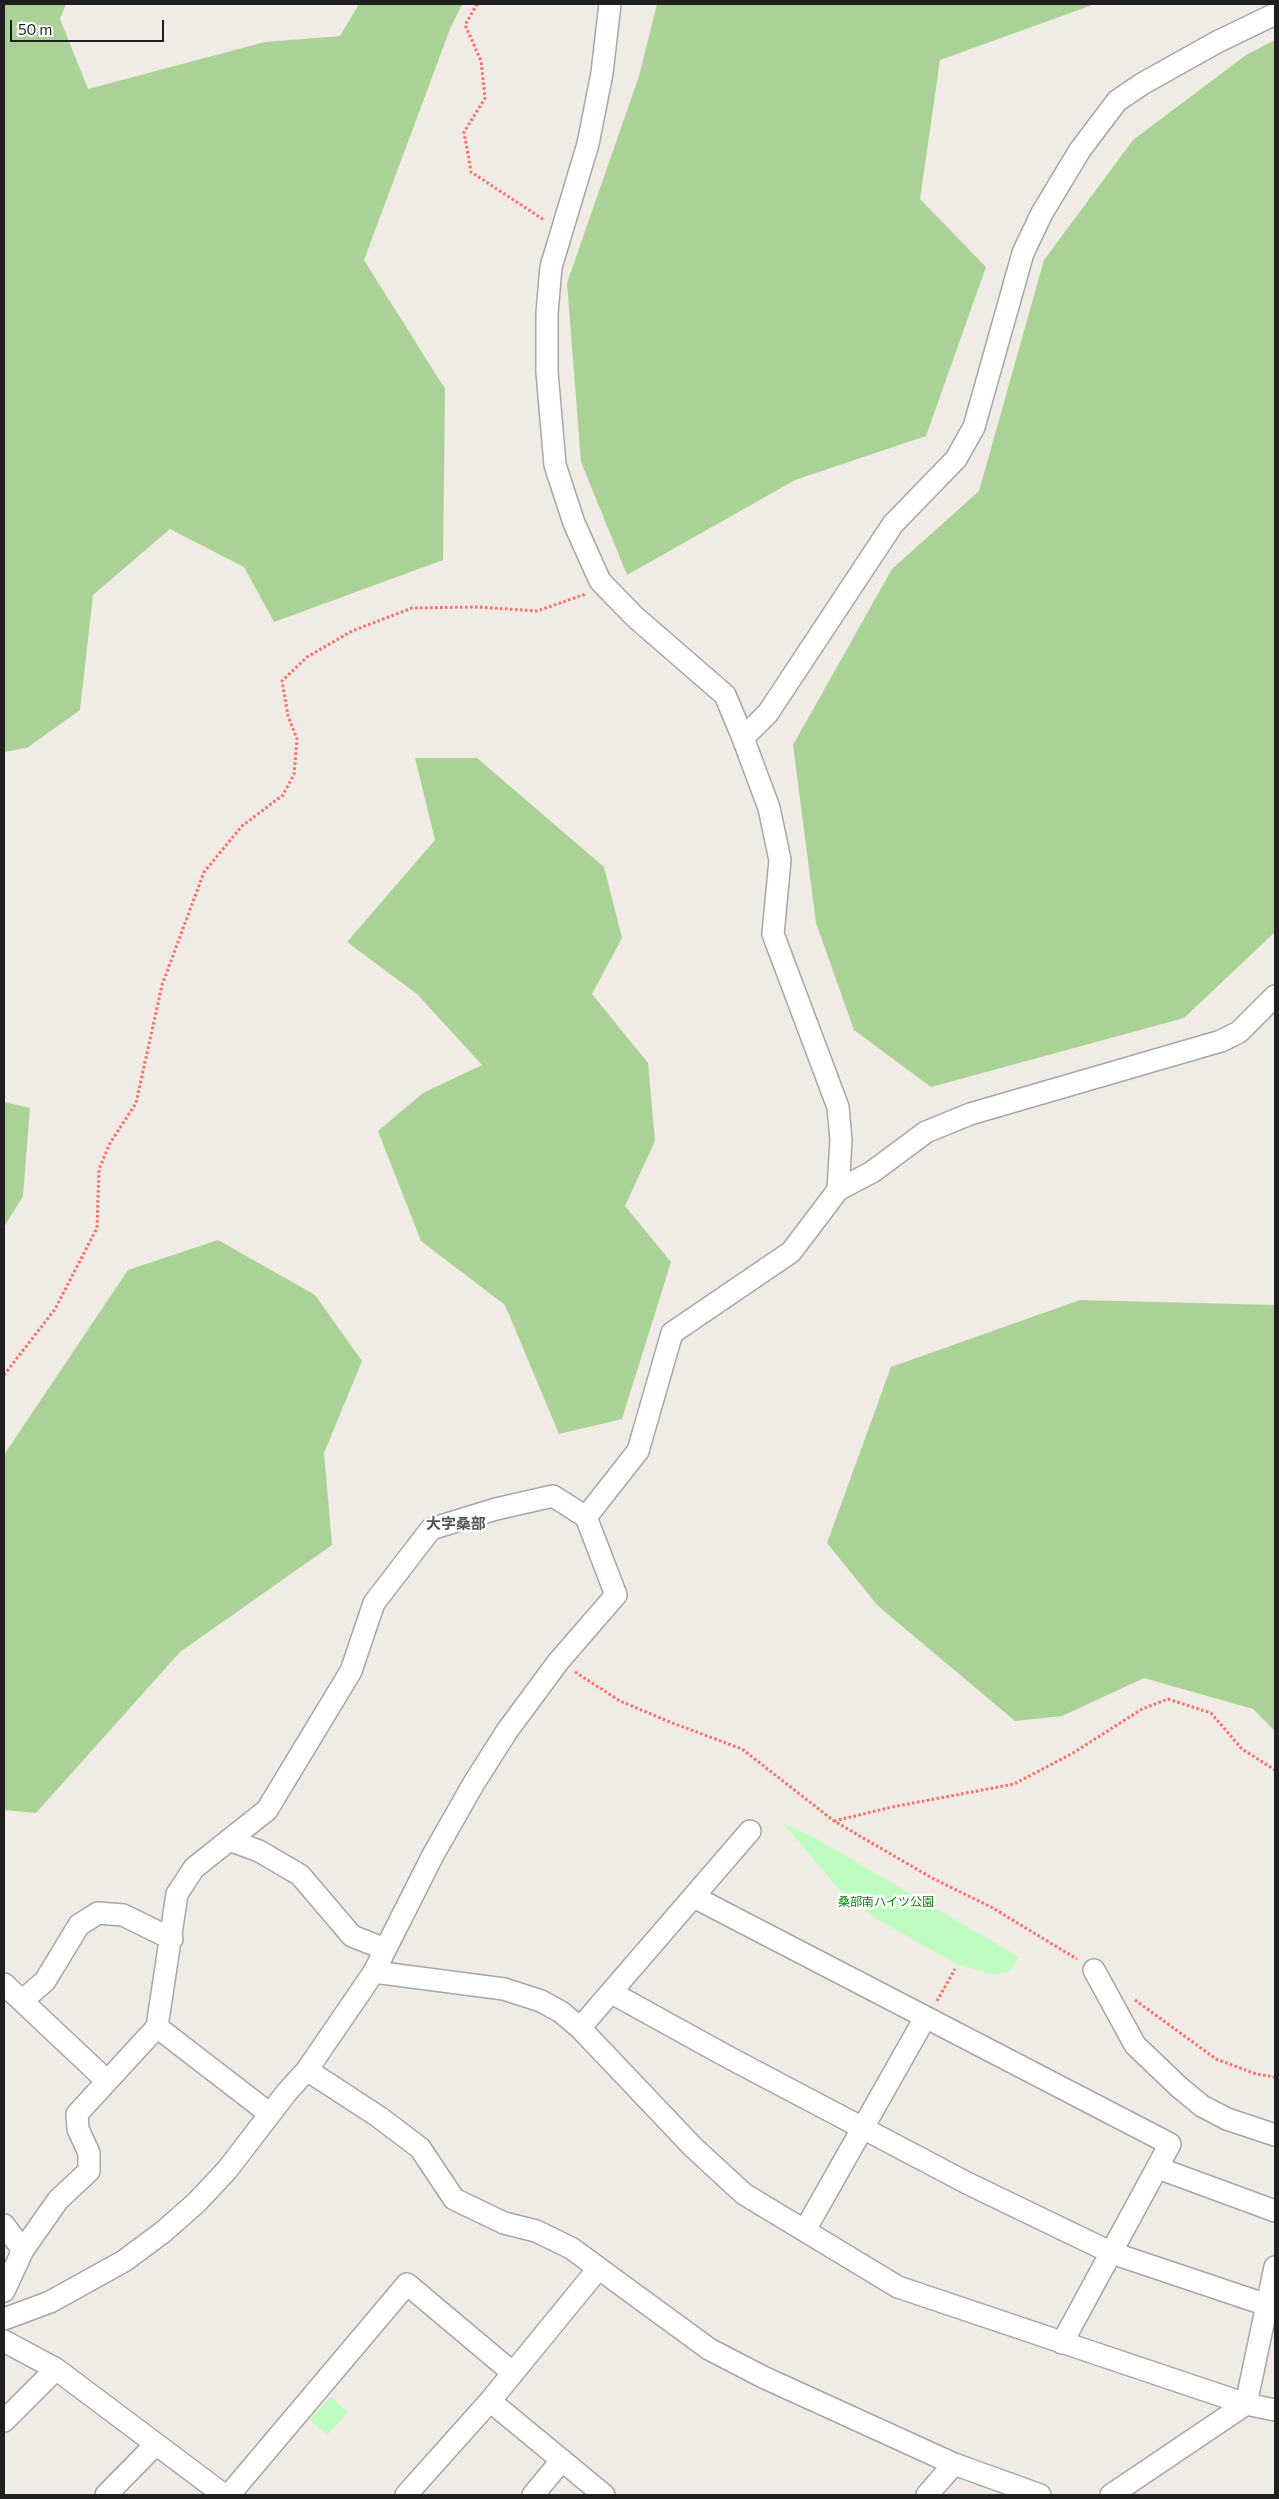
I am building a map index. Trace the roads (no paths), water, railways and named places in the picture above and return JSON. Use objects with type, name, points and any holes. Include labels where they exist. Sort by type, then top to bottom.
[{"type":"street","points":[[610,4],[602,73],[588,144],[551,267],[547,312],[548,396],[555,465],[574,523],[600,581],[635,617],[725,695],[744,738],[769,808],[780,860],[773,934],[838,1107],[841,1140],[838,1190]]},
{"type":"street","points":[[744,738],[768,713],[893,524],[956,459],[974,427],[1023,253],[1042,212],[1080,150],[1117,101],[1142,84],[1217,42],[1275,14]]},
{"type":"street","points":[[586,1517],[638,1451],[672,1333],[791,1252],[838,1190],[872,1172],[926,1132],[970,1114],[1221,1041],[1239,1032],[1275,996]]},
{"type":"street","points":[[4,2291],[23,2250],[58,2200],[88,2171],[89,2153],[78,2129],[77,2114],[156,2027],[172,1938],[177,1894],[194,1868],[267,1810],[351,1671],[374,1602],[432,1529],[496,1509],[553,1496],[586,1517],[616,1595],[558,1662],[535,1692],[474,1783],[433,1855],[374,1972],[306,2070],[221,2177],[196,2203],[163,2232],[124,2261],[50,2302],[4,2319]]},
{"type":"street","points":[[580,2028],[750,1831]]},
{"type":"street","points":[[229,1840],[259,1851],[300,1875],[352,1936],[385,1949]]},
{"type":"street","points":[[694,1897],[1170,2144],[1062,2343]]},
{"type":"street","points":[[22,2001],[45,1981],[79,1925],[98,1913],[123,1915],[172,1938]]},
{"type":"street","points":[[1094,1970],[1135,2045],[1178,2087],[1202,2106],[1227,2119],[1275,2135]]},
{"type":"street","points":[[374,1972],[504,1989],[541,2001],[561,2012],[580,2028],[693,2148],[744,2194],[898,2287],[1246,2404],[1275,2410]]},
{"type":"street","points":[[4,1984],[107,2081]]},
{"type":"street","points":[[612,1993],[967,2182],[1112,2253],[1267,2305]]},
{"type":"street","points":[[805,2230],[926,2019]]},
{"type":"street","points":[[156,2027],[270,2114]]},
{"type":"street","points":[[306,2070],[379,2117],[420,2148],[454,2199],[504,2223],[536,2230],[571,2248],[709,2349],[763,2377],[954,2464],[1040,2495]]},
{"type":"street","points":[[1158,2168],[1275,2211]]},
{"type":"street","points":[[4,2225],[23,2250]]},
{"type":"street","points":[[1111,2495],[1246,2404],[1275,2267]]},
{"type":"street","points":[[406,2495],[490,2401],[598,2269]]},
{"type":"street","points":[[229,2495],[406,2284],[513,2373]]},
{"type":"street","points":[[4,2341],[56,2370],[224,2495]]},
{"type":"street","points":[[4,2420],[56,2370]]},
{"type":"street","points":[[490,2401],[604,2495]]},
{"type":"street","points":[[106,2495],[156,2444]]},
{"type":"street","points":[[533,2495],[562,2460]]},
{"type":"street","points":[[927,2495],[954,2464]]},
{"type":"district","name":"大字桑部","points":[[456,1524]]},
{"type":"park label","name":"桑部南ハイツ公園","points":[[886,1902]]}]
